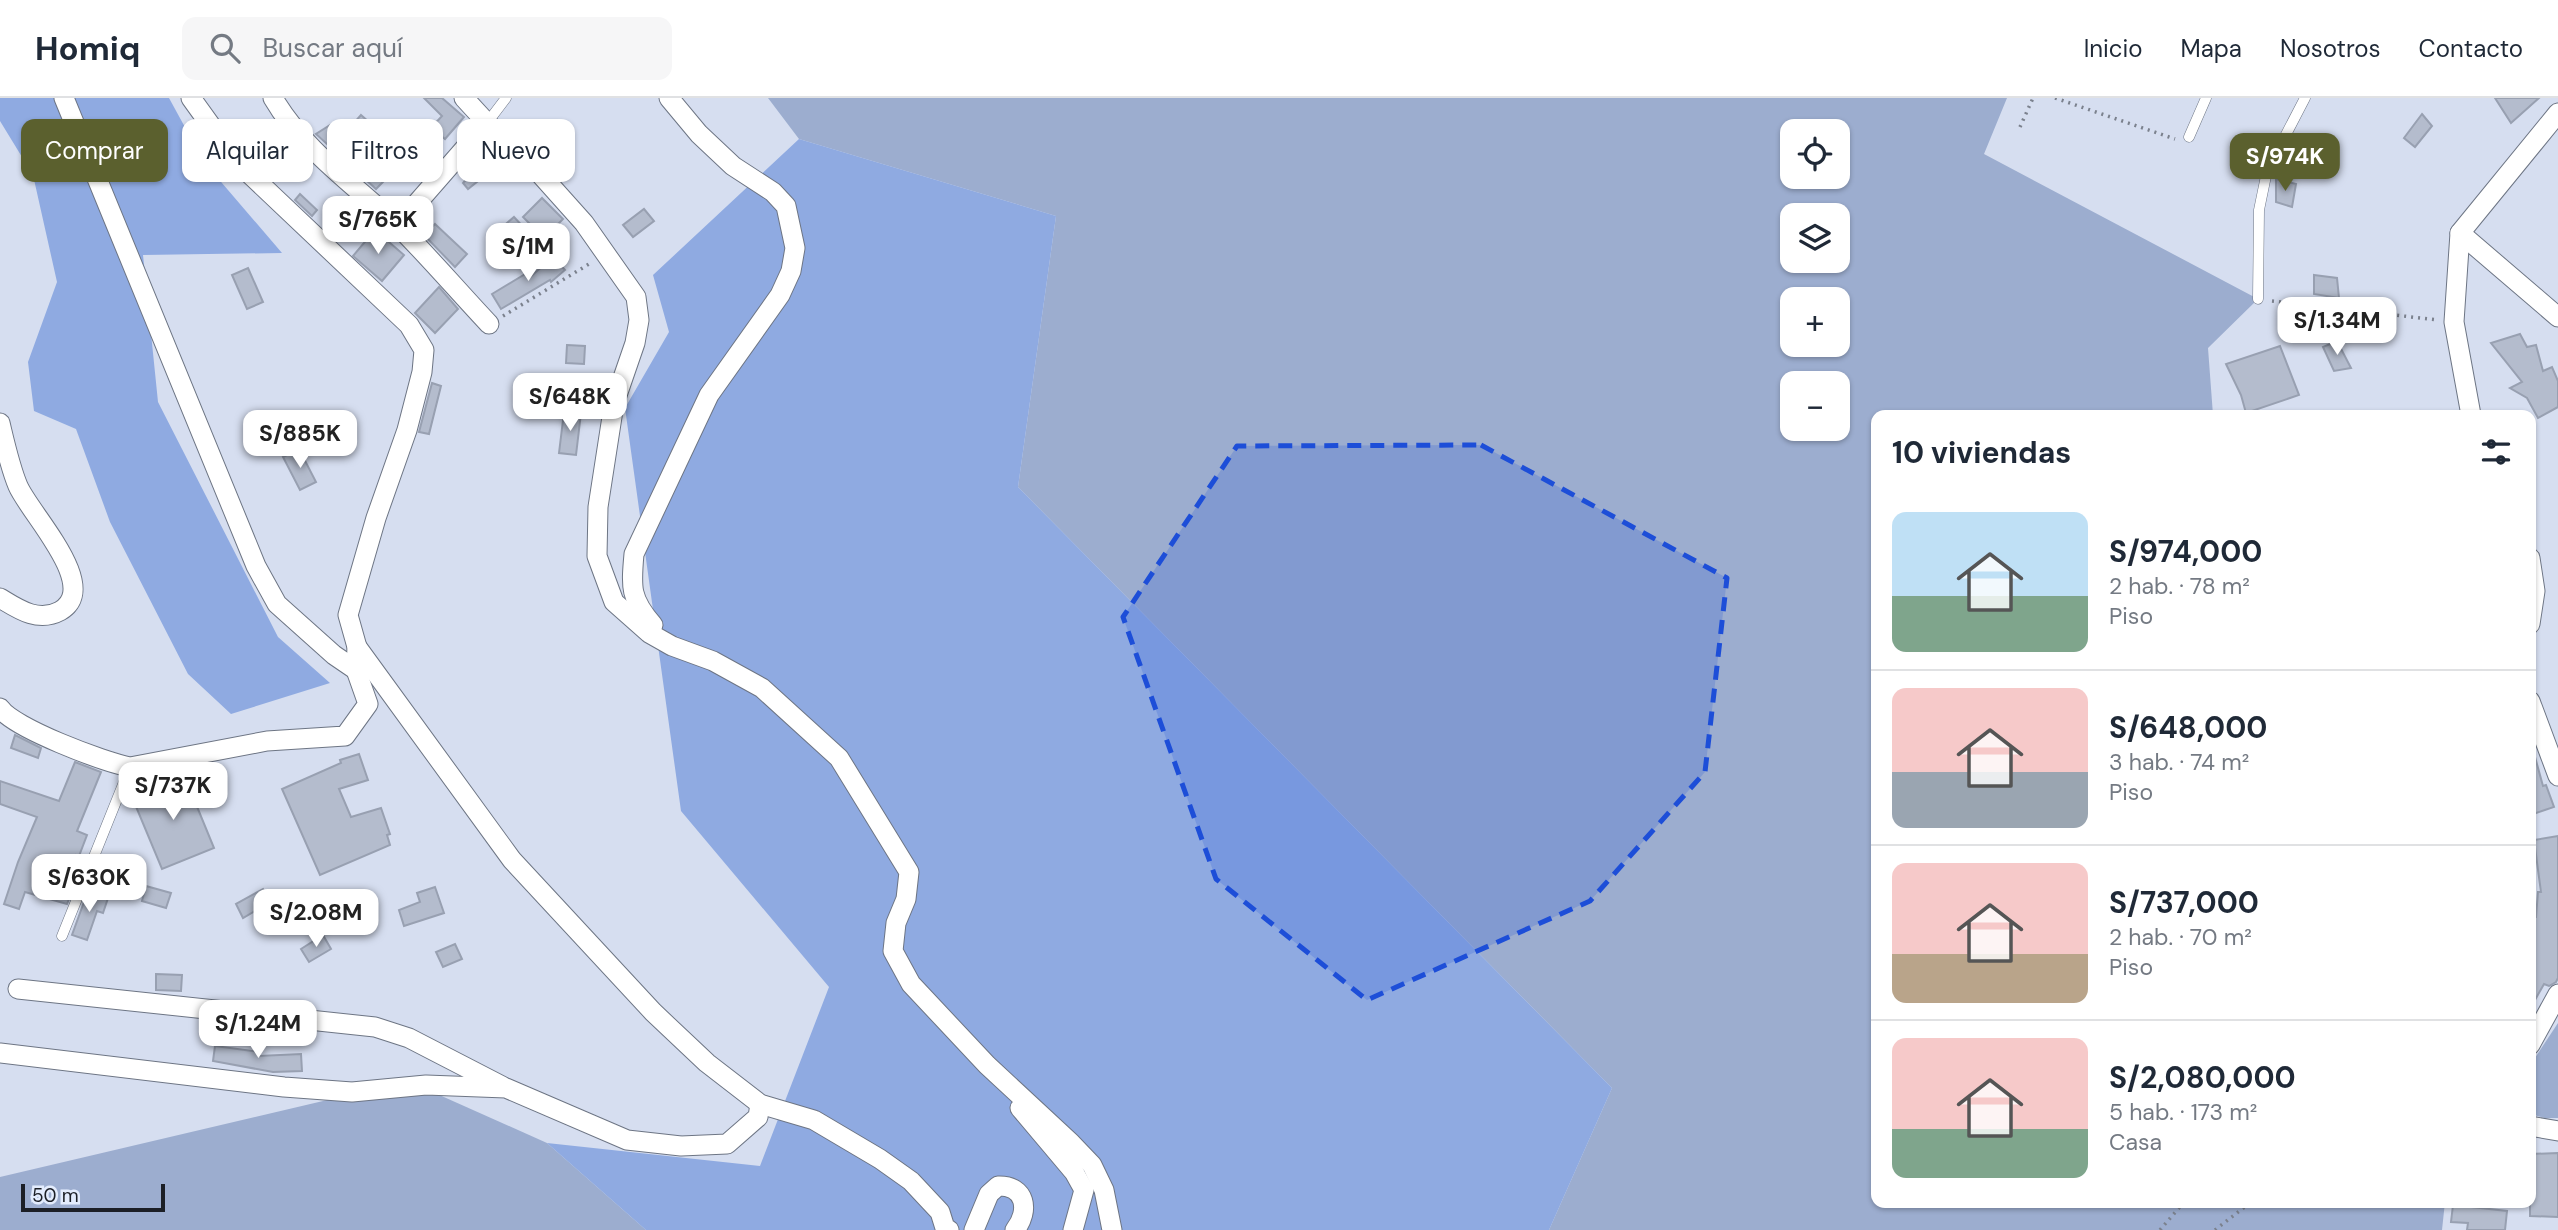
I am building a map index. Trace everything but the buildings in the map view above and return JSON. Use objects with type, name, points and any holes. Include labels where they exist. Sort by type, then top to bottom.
[{"type":"street","points":[[64,98],[256,566],[276,604],[334,655],[356,670]]},
{"type":"street","points":[[1,716],[113,764],[130,767],[267,741],[345,736],[368,704],[356,670],[357,647],[348,615],[376,518],[407,430],[422,372],[424,350],[410,325],[237,162],[191,98]]},
{"type":"street","points":[[273,98],[285,118],[326,163],[397,226],[489,324]]},
{"type":"street","points":[[464,98],[483,119]]},
{"type":"street","points":[[669,98],[699,134],[733,166],[774,192],[786,206],[795,248],[790,271],[780,295],[709,395],[634,554],[631,582],[633,597],[640,610],[672,646]]},
{"type":"street","points":[[2471,410],[2454,322],[2460,233],[2558,113]]},
{"type":"street","points":[[397,226],[457,157]]},
{"type":"street","points":[[547,182],[584,223],[636,297],[639,320],[635,343],[614,404],[598,507],[597,556],[614,602],[649,633],[672,646],[713,661],[762,688],[839,758],[909,872],[906,899],[896,923],[894,951],[911,984],[987,1065],[1092,1165],[1104,1190],[1112,1230]]},
{"type":"street","points":[[2460,233],[2558,317]]},
{"type":"street","points":[[0,423],[18,486],[56,544],[71,572],[75,589],[69,602],[60,611],[46,616],[29,614],[0,598]]},
{"type":"street","points":[[357,647],[512,860],[653,1012],[707,1063],[760,1104],[814,1120],[880,1159],[928,1197],[940,1212],[945,1228],[949,1230]]},
{"type":"street","points":[[2536,717],[2558,776]]},
{"type":"street","points":[[18,989],[375,1027],[409,1038],[506,1088],[627,1140],[681,1146],[727,1144],[758,1117],[760,1104]]},
{"type":"street","points":[[2536,1034],[2558,994]]},
{"type":"street","points":[[0,1053],[284,1087],[352,1092],[426,1085],[506,1088]]},
{"type":"street","points":[[987,1065],[1074,1172],[1084,1191],[1073,1230]]},
{"type":"street","points":[[2536,1127],[2558,1131]]},
{"type":"street","points":[[974,1230],[989,1194],[998,1186],[1007,1185],[1020,1192],[1025,1203],[1022,1222],[1015,1230]]},
{"type":"lane","points":[[490,119],[506,98]]},
{"type":"lane","points":[[2189,137],[2206,98]]},
{"type":"lane","points":[[2258,299],[2259,210],[2267,171],[2305,98]]},
{"type":"lane","points":[[62,936],[130,767]]},
{"type":"path","points":[[2020,127],[2033,98]]},
{"type":"path","points":[[2055,98],[2180,141],[2189,137]]},
{"type":"path","points":[[489,324],[597,259],[610,259]]},
{"type":"path","points":[[2258,299],[2454,322]]},
{"type":"path","points":[[2160,1230],[2179,1208]]},
{"type":"path","points":[[2215,1230],[2243,1208]]},
{"type":"highlighted area","points":[[1481,445],[1727,578],[1705,772],[1590,901],[1367,1000],[1216,879],[1123,617],[1237,446]]},
{"type":"shaded area","points":[[0,98],[169,98],[182,122],[182,182],[221,182],[282,253],[143,255],[158,402],[278,637],[330,683],[231,714],[188,674],[110,522],[76,429],[34,411],[28,362],[57,282],[35,182],[168,182],[168,119],[21,119],[21,155],[0,121]]},
{"type":"shaded area","points":[[768,98],[2007,98],[1984,154],[2258,299],[2208,348],[2213,410],[1871,410],[1871,1208],[2444,1208],[2442,1230],[1549,1230],[1612,1088],[1018,487],[1056,216],[799,139]]},
{"type":"shaded area","points":[[799,139],[1056,216],[1018,487],[1612,1088],[1549,1230],[646,1230],[547,1143],[760,1166],[829,987],[681,811],[625,408],[669,332],[653,275]]},
{"type":"shaded area","points":[[2558,1023],[2558,1118],[2536,1115],[2536,1056]]},
{"type":"shaded area","points":[[408,1081],[547,1143],[646,1230],[0,1230],[0,1177]]}]
